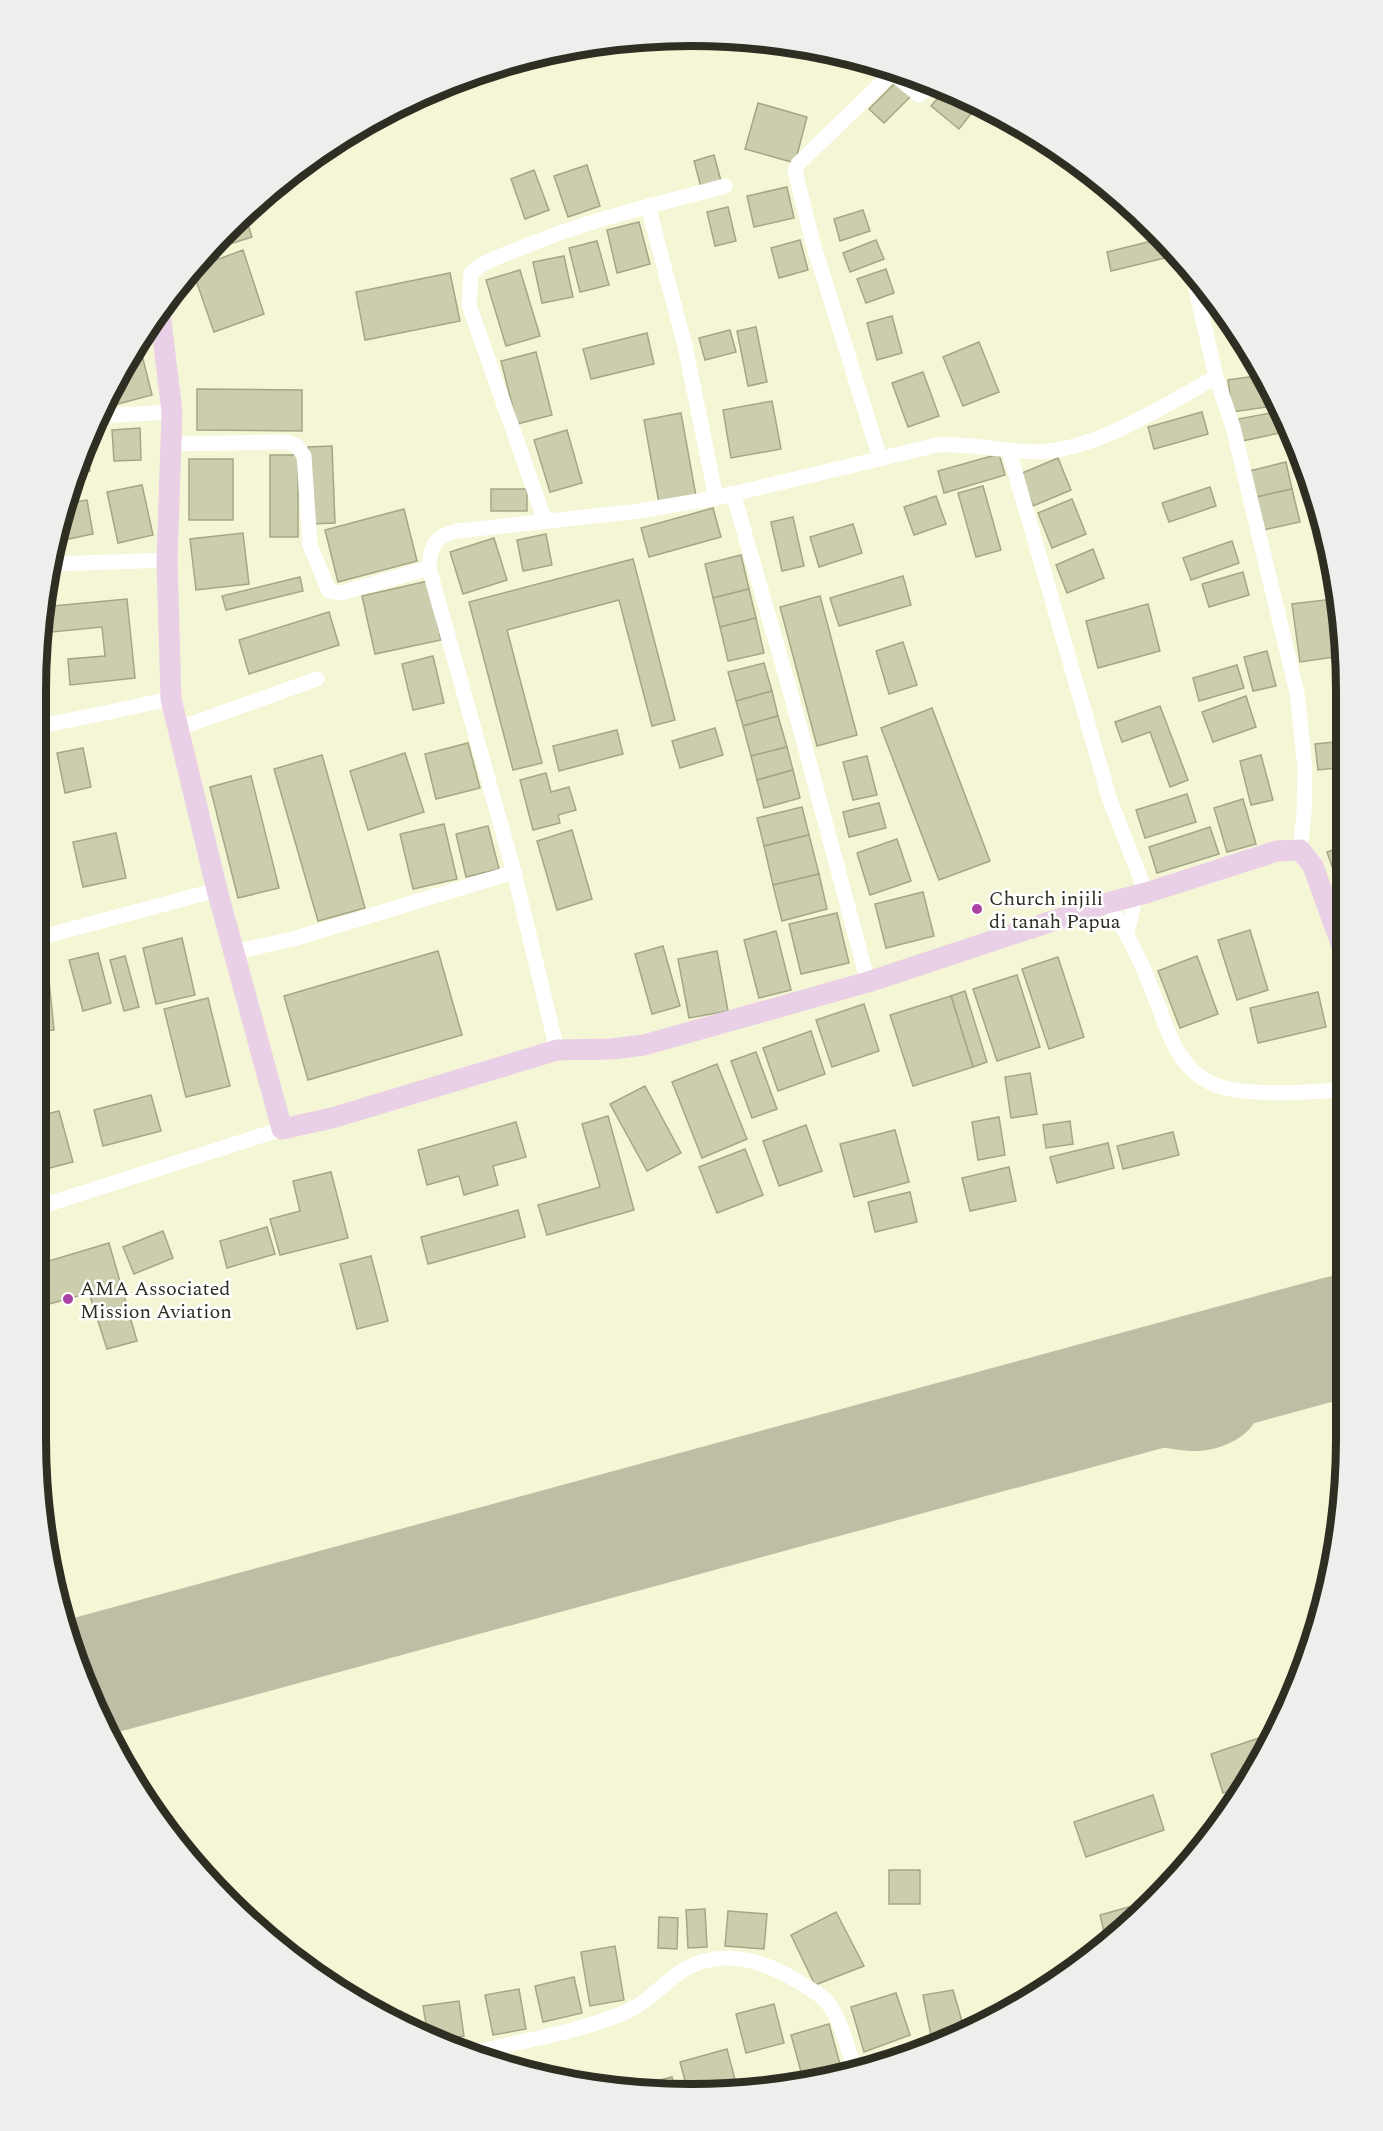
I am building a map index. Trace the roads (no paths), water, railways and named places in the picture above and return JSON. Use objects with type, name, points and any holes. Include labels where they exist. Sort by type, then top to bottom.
[{"type":"street","points":[[880,458],[813,243],[795,171],[798,164],[888,77]]},
{"type":"street","points":[[904,83],[919,95],[924,91]]},
{"type":"street","points":[[545,521],[469,305],[471,273],[479,266],[536,241],[648,206],[725,186]]},
{"type":"street","points":[[648,206],[685,346],[716,498]]},
{"type":"street","points":[[1196,291],[1216,377],[1233,427],[1297,693],[1305,767],[1304,814],[1300,850],[1313,866],[1336,930]]},
{"type":"street","points":[[161,324],[172,412],[167,560],[171,699],[217,890],[282,1129]]},
{"type":"street","points":[[557,1050],[514,872],[429,568],[431,546],[443,534],[639,512],[716,498],[937,445],[960,444],[1009,451],[1039,452],[1071,447],[1125,425],[1216,377]]},
{"type":"street","points":[[109,415],[172,412]]},
{"type":"street","points":[[171,444],[287,442],[300,448],[304,456],[309,544],[329,591],[341,593],[429,568]]},
{"type":"street","points":[[1009,451],[1109,797],[1141,894],[1127,933]]},
{"type":"street","points":[[733,493],[792,698],[868,982]]},
{"type":"street","points":[[59,564],[167,560]]},
{"type":"street","points":[[177,729],[317,679]]},
{"type":"street","points":[[46,725],[171,699]]},
{"type":"street","points":[[46,1205],[282,1129],[332,1118],[557,1050],[612,1049],[644,1045],[868,982],[1107,903],[1277,851],[1300,850]]},
{"type":"street","points":[[235,952],[293,939],[514,872]]},
{"type":"street","points":[[46,936],[217,890]]},
{"type":"street","points":[[1107,903],[1127,933],[1169,1035],[1190,1069],[1211,1083],[1239,1092],[1336,1089]]},
{"type":"street","points":[[484,2050],[582,2026],[626,2012],[645,2002],[692,1966],[722,1958],[765,1964],[820,1995],[833,2012],[852,2064]]},
{"type":"place","name":"Church injili di tanah Papua","points":[[977,909]]},
{"type":"place","name":"AMA Associated Mission Aviation","points":[[68,1299]]}]
